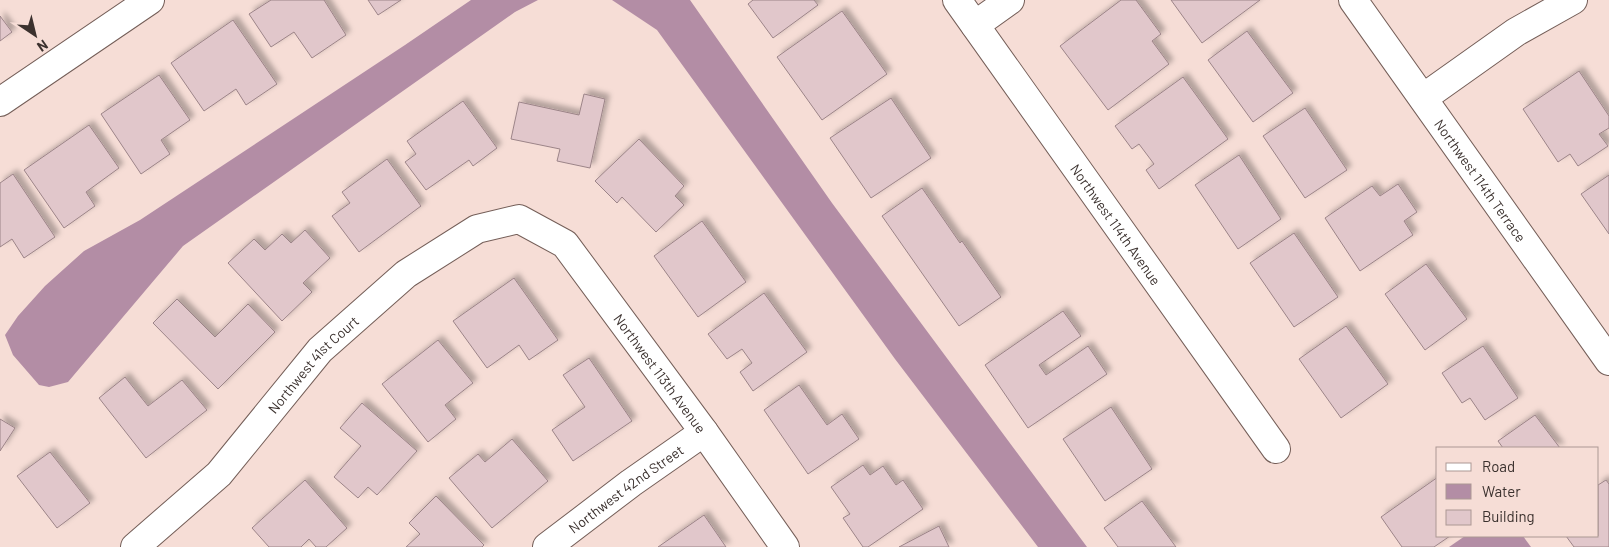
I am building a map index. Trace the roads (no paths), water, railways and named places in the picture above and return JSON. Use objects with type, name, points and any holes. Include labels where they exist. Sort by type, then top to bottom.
[{"type":"street","points":[[0,102],[150,0]]},
{"type":"street","name":"Northwest 114th Avenue","points":[[957,0],[1276,449]]},
{"type":"street","points":[[975,25],[1010,0]]},
{"type":"street","name":"Northwest 114th Terrace","points":[[1353,0],[1609,361]]},
{"type":"street","points":[[1423,98],[1516,32],[1573,0]]},
{"type":"street","name":"Northwest 113th Avenue","points":[[519,219],[565,244],[704,432],[785,547]]},
{"type":"street","name":"Northwest 41st Court","points":[[135,547],[219,474],[320,350],[406,274],[477,229],[519,219]]},
{"type":"street","name":"Northwest 42nd Street","points":[[547,547],[623,489],[704,432]]},
{"type":"water","points":[[471,0],[538,0],[515,12],[183,246],[68,382],[49,387],[39,385],[13,355],[5,335],[18,316],[45,286],[84,251],[140,220]]},
{"type":"water","points":[[612,0],[690,0],[832,203],[1087,547],[1038,547],[895,359],[657,30]]},
{"type":"water","points":[[1464,537],[1524,537],[1531,547],[1449,547]]}]
